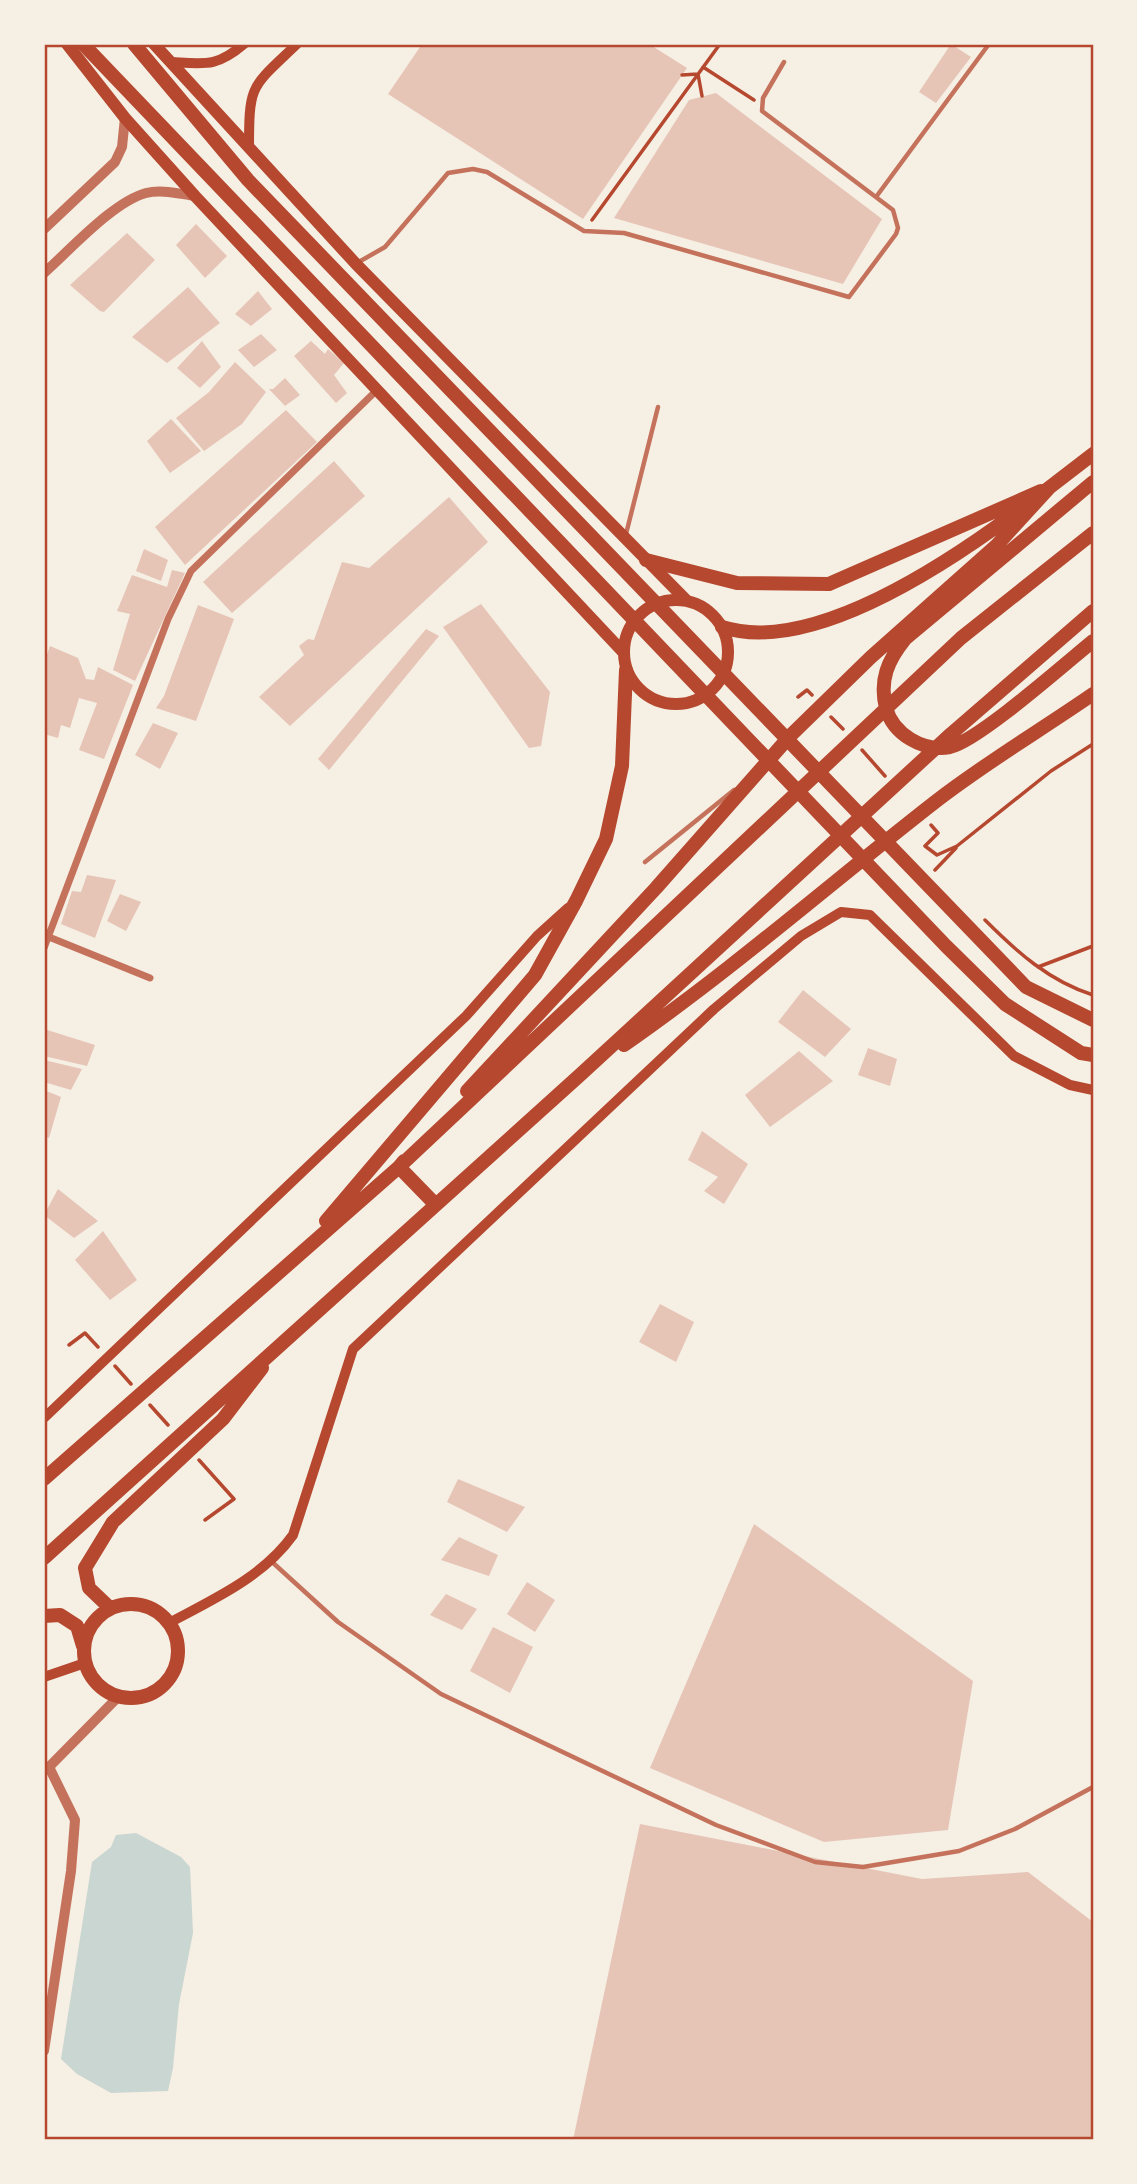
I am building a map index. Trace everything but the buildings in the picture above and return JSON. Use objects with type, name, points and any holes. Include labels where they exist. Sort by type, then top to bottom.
[{"type":"highway","points":[[83,44],[946,946],[1005,1004],[1081,1052],[1093,1055]]},
{"type":"highway","points":[[134,44],[248,180],[1026,987],[1093,1020]]},
{"type":"highway","points":[[722,627],[745,634],[794,631],[857,609],[973,545],[1093,454]]},
{"type":"highway","points":[[1093,482],[905,639],[890,658],[885,677],[883,694],[888,713],[906,737],[920,744],[950,747],[991,722],[1093,641]]},
{"type":"highway","points":[[646,560],[737,583],[829,584],[1049,488]]},
{"type":"highway","points":[[399,1167],[570,977],[656,888],[790,736],[871,657],[997,545],[1049,488]]},
{"type":"highway","points":[[44,1479],[399,1167],[961,638],[1093,533]]},
{"type":"highway","points":[[44,1558],[434,1203],[580,1075],[951,734],[1093,611]]},
{"type":"highway","points":[[293,1260],[535,975],[606,839],[622,766],[626,670]]},
{"type":"highway","points":[[726,670],[790,736]]},
{"type":"highway","points":[[580,1075],[689,999],[937,801],[1093,694]]},
{"type":"highway","points":[[702,698],[765,763]]},
{"type":"highway","points":[[399,1167],[434,1203]]},
{"type":"highway","points":[[110,1608],[89,1588],[85,1568],[113,1522],[223,1419],[284,1340]]},
{"type":"highway","points":[[44,1616],[60,1615],[77,1626],[84,1647],[85,1663],[92,1678],[104,1690],[119,1696],[143,1696],[165,1684],[174,1670],[178,1654],[176,1638],[169,1623],[158,1612],[143,1605],[126,1604],[110,1608],[97,1618],[88,1631],[84,1647]]},
{"type":"main road","points":[[67,44],[125,118],[195,196],[623,652]]},
{"type":"main road","points":[[154,44],[356,264],[686,600]]},
{"type":"main road","points":[[172,62],[211,65],[226,59],[244,44]]},
{"type":"main road","points":[[249,148],[249,101],[257,82],[297,44]]},
{"type":"main road","points":[[670,600],[686,600],[703,606],[722,627],[729,652],[726,670],[716,686],[702,698],[685,704],[667,704],[649,697],[635,686],[626,670],[623,652],[628,630],[642,611],[670,600]]},
{"type":"main road","points":[[44,1418],[467,1016],[537,936],[576,901]]},
{"type":"main road","points":[[169,1623],[235,1587],[271,1561],[293,1535],[353,1349],[714,1009],[801,936],[841,912],[870,915],[1014,1056],[1070,1085],[1093,1090]]},
{"type":"main road","points":[[44,1677],[85,1663]]},
{"type":"street","points":[[44,229],[115,162],[122,147],[125,118]]},
{"type":"street","points":[[44,273],[126,202],[145,193],[161,191],[195,196]]},
{"type":"street","points":[[44,948],[45,935],[168,619],[191,571],[378,389]]},
{"type":"street","points":[[45,935],[150,978]]},
{"type":"street","points":[[44,2051],[71,1871],[75,1820],[49,1767],[119,1696]]},
{"type":"lane","points":[[876,197],[989,44]]},
{"type":"lane","points":[[356,264],[385,247],[448,173],[473,169],[487,172],[584,231],[624,233],[849,297],[898,228],[892,210],[766,116],[760,104],[784,62]]},
{"type":"lane","points":[[625,538],[658,407]]},
{"type":"lane","points":[[645,862],[753,775]]},
{"type":"lane","points":[[271,1561],[338,1622],[441,1694],[716,1825],[814,1862],[863,1867],[959,1851],[1015,1829],[1093,1787]]},
{"type":"path","points":[[584,231],[720,44]]},
{"type":"path","points":[[704,67],[760,104]]},
{"type":"path","points":[[682,75],[698,74]]},
{"type":"path","points":[[698,74],[702,96]]},
{"type":"path","points":[[798,697],[807,690],[816,700]]},
{"type":"path","points":[[826,710],[844,731]]},
{"type":"path","points":[[854,741],[891,782]]},
{"type":"path","points":[[945,880],[935,870],[957,846],[1051,771],[1093,744]]},
{"type":"path","points":[[929,823],[938,833],[925,846],[937,855],[957,846]]},
{"type":"path","points":[[985,919],[1024,958],[1077,990],[1093,995]]},
{"type":"path","points":[[1038,967],[1093,946]]},
{"type":"path","points":[[69,1345],[85,1333],[103,1353]]},
{"type":"path","points":[[113,1364],[131,1384]]},
{"type":"path","points":[[141,1395],[169,1426]]},
{"type":"path","points":[[197,1457],[234,1499],[205,1520]]},
{"type":"shaded area","points":[[136,1833],[181,1857],[190,1867],[193,1933],[179,2004],[168,2091],[111,2093],[77,2074],[61,2059],[92,1862],[111,1847],[116,1835]]}]
